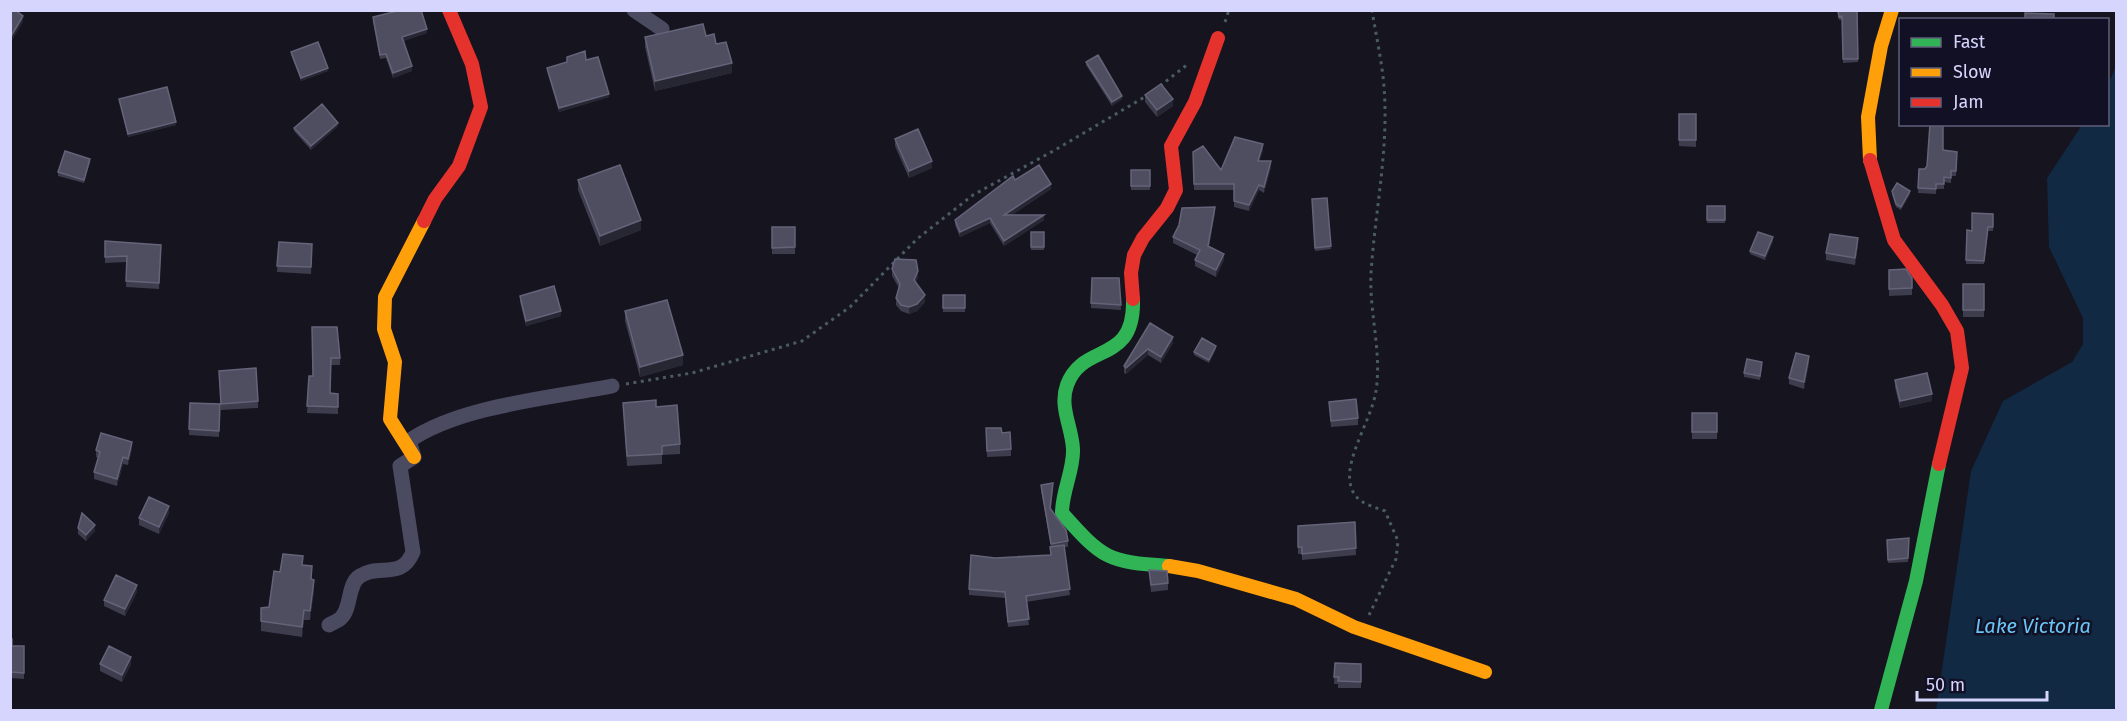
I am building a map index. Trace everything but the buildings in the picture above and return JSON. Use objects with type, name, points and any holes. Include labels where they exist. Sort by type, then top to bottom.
[{"type":"street","points":[[414,457],[390,420],[390,395],[395,362],[384,329],[385,297],[435,199],[459,166],[482,107],[472,64],[449,10]]},
{"type":"street","points":[[634,10],[662,29]]},
{"type":"street","points":[[1881,711],[1916,581],[1942,446],[1962,368],[1957,331],[1942,305],[1894,240],[1870,164],[1868,117],[1881,46],[1892,10]]},
{"type":"street","points":[[1218,38],[1204,72],[1199,93],[1173,136],[1170,150],[1177,174],[1176,190],[1168,206],[1134,255],[1131,327],[1124,342],[1085,362],[1074,372],[1066,386],[1063,411],[1073,451],[1063,486],[1062,513],[1074,529],[1107,557],[1123,563],[1175,566],[1224,577],[1296,599],[1354,627],[1485,672]]},
{"type":"street","points":[[414,457],[409,441],[425,429],[455,418],[612,387]]},
{"type":"street","points":[[329,625],[342,617],[355,581],[362,574],[397,569],[409,562],[413,552],[399,466],[414,457]]},
{"type":"path","points":[[1218,38],[1229,10]]},
{"type":"path","points":[[1354,627],[1364,622],[1373,609],[1396,559],[1398,541],[1385,511],[1362,503],[1352,494],[1349,479],[1362,430],[1372,409],[1377,388],[1371,274],[1384,152],[1384,87],[1372,10]]},
{"type":"path","points":[[1157,88],[1192,61]]},
{"type":"path","points":[[612,387],[692,374],[802,341],[850,307],[917,239],[974,195],[1065,145],[1148,95]]},
{"type":"water","name":"Lake Victoria","points":[[2116,66],[2116,710],[1936,710],[1971,471],[2003,401],[2072,362],[2083,344],[2083,318],[2049,247],[2047,178],[2081,126],[2109,126],[2109,83]]},
{"type":"traffic: fast","points":[[1133,299],[1131,320],[1126,335],[1107,351],[1084,362],[1075,371],[1067,385],[1064,401],[1073,457],[1062,513],[1087,540],[1108,555],[1119,560],[1169,566]]},
{"type":"traffic: fast","points":[[1881,710],[1916,581],[1939,464]]},
{"type":"traffic: slow","points":[[1870,160],[1868,117],[1881,46],[1892,10]]},
{"type":"traffic: slow","points":[[414,457],[390,419],[395,362],[384,329],[385,297],[424,221]]},
{"type":"traffic: slow","points":[[1169,566],[1198,571],[1296,599],[1354,627],[1485,672]]},
{"type":"traffic: jam","points":[[424,221],[435,199],[459,166],[481,107],[472,64],[449,10]]},
{"type":"traffic: jam","points":[[1133,299],[1131,273],[1134,255],[1143,238],[1167,208],[1176,190],[1171,146],[1195,102],[1218,38]]},
{"type":"traffic: jam","points":[[1870,160],[1894,240],[1942,305],[1957,331],[1962,368],[1939,464]]}]
